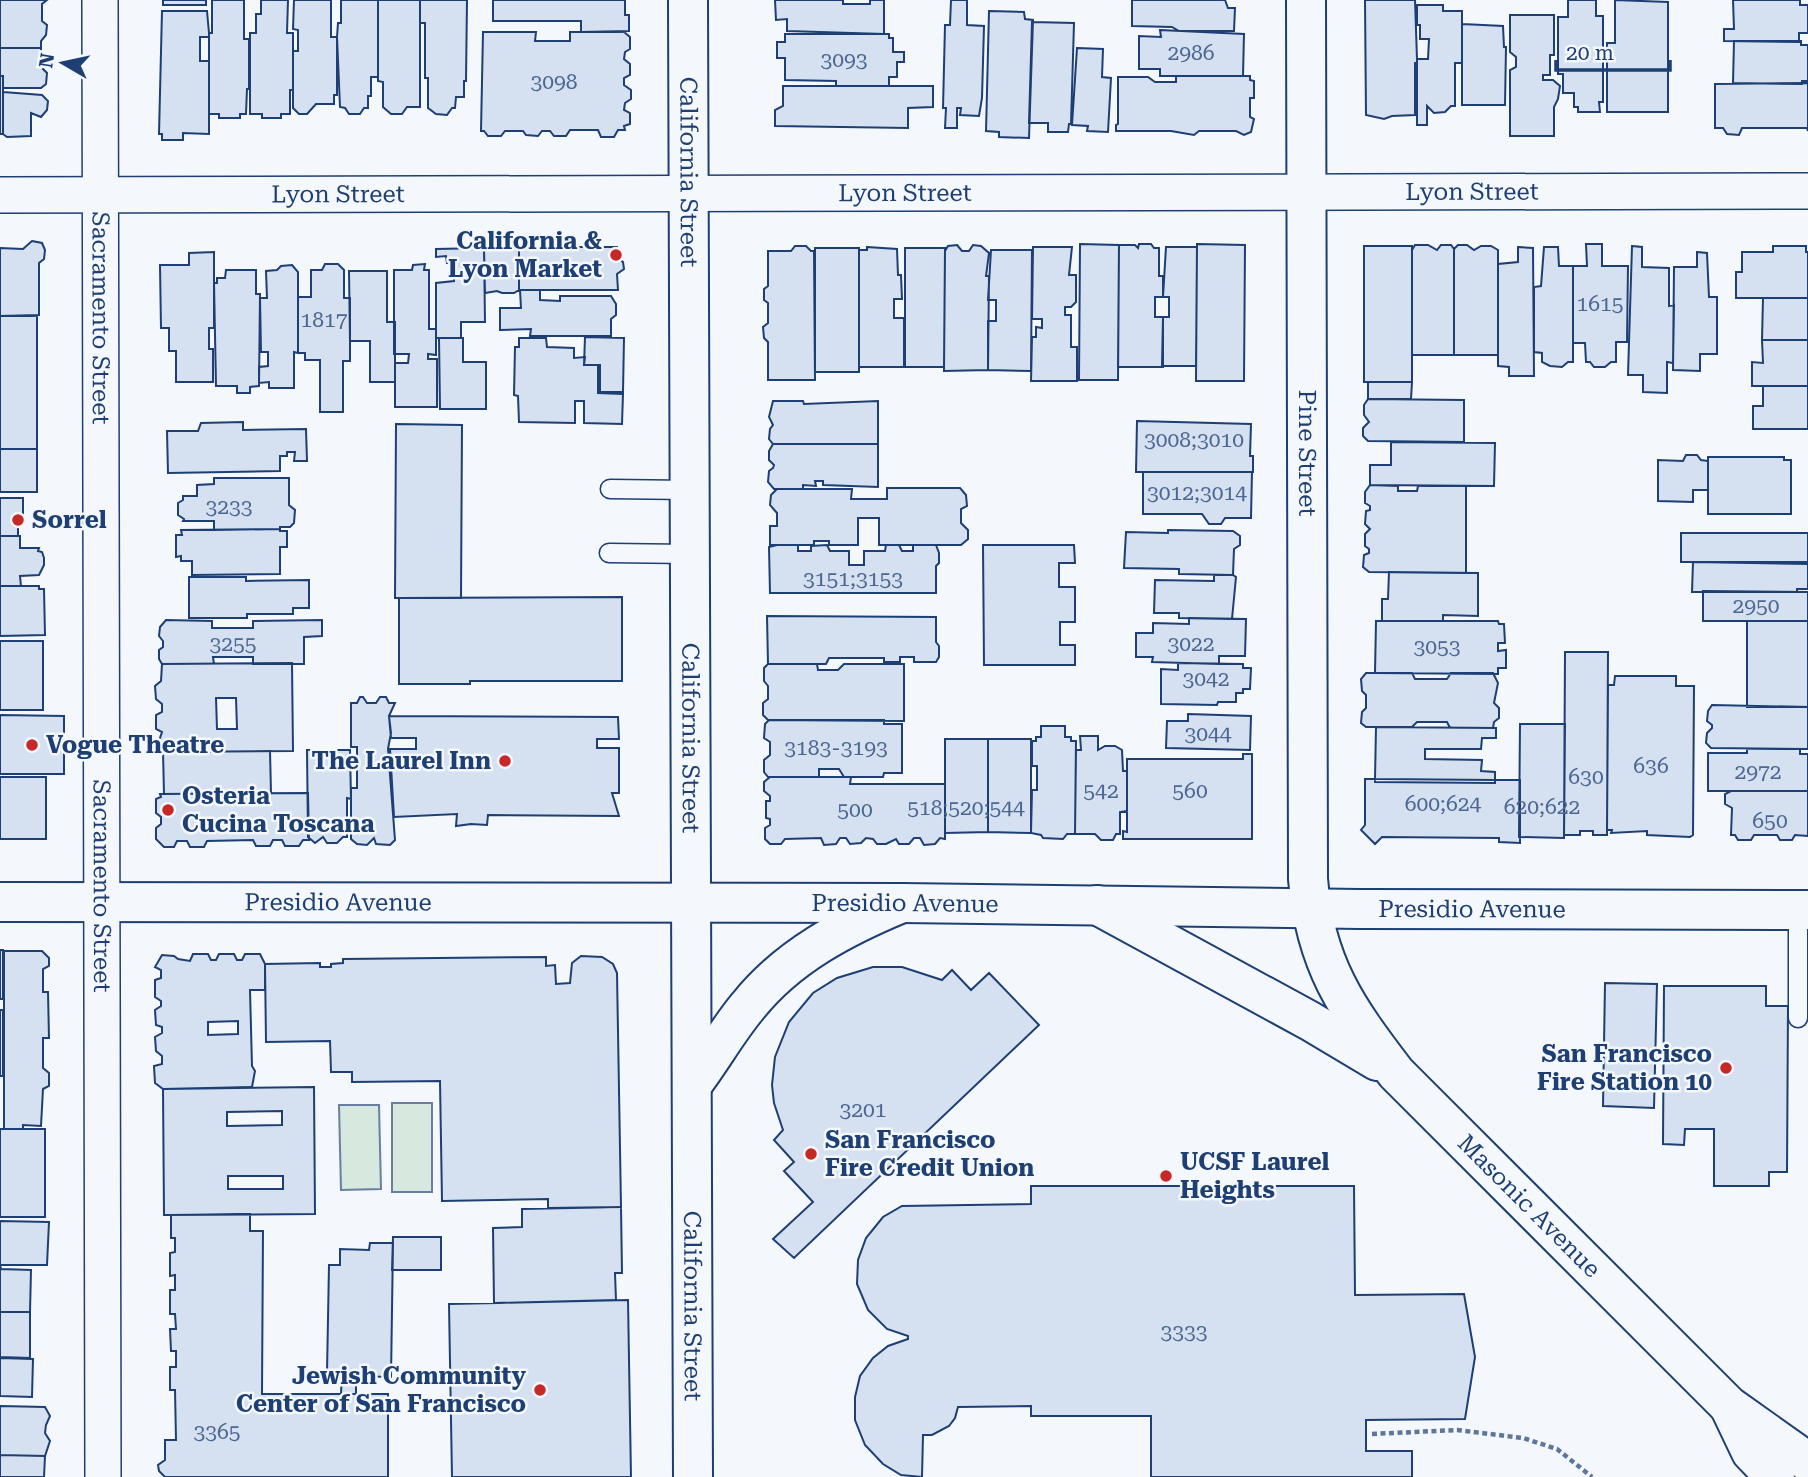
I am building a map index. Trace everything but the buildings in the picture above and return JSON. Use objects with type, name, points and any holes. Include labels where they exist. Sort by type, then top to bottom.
[{"type":"main road","name":"California Street","points":[[688,0],[693,1477]]},
{"type":"main road","name":"Pine Street","points":[[1306,0],[1310,908]]},
{"type":"main road","name":"Presidio Avenue","points":[[0,902],[902,903],[1803,910]]},
{"type":"main road","points":[[692,1084],[747,1006],[796,959],[839,932],[902,903]]},
{"type":"main road","points":[[1097,905],[1310,1021],[1396,1073]]},
{"type":"main road","name":"Masonic Avenue","points":[[1310,908],[1321,950],[1340,994],[1356,1021],[1396,1073],[1729,1406],[1808,1462]]},
{"type":"main road","points":[[1729,1406],[1751,1452],[1775,1477]]},
{"type":"street","name":"Sacramento Street","points":[[100,0],[103,1477]]},
{"type":"street","name":"Lyon Street","points":[[0,195],[1808,191]]},
{"type":"lane","points":[[610,489],[690,490]]},
{"type":"lane","points":[[609,553],[690,554]]},
{"type":"lane","points":[[1798,1018],[1803,910]]},
{"type":"path","points":[[1372,1434],[1457,1430],[1522,1438],[1557,1449],[1592,1477]]},
{"type":"shaded area","points":[[392,1103],[432,1103],[432,1192],[392,1192]]},
{"type":"shaded area","points":[[339,1105],[379,1105],[381,1189],[341,1190]]},
{"type":"place","name":"California & Lyon Market","points":[[616,255]]},
{"type":"place","name":"Sorrel","points":[[18,520]]},
{"type":"place","name":"Vogue Theatre","points":[[32,745]]},
{"type":"place","name":"The Laurel Inn","points":[[505,761]]},
{"type":"place","name":"Osteria Cucina Toscana","points":[[168,810]]},
{"type":"place","name":"San Francisco Fire Station 10","points":[[1726,1068]]},
{"type":"place","name":"San Francisco Fire Credit Union","points":[[811,1154]]},
{"type":"place","name":"UCSF Laurel Heights","points":[[1166,1176]]},
{"type":"place","name":"Jewish Community Center of San Francisco","points":[[540,1390]]}]
